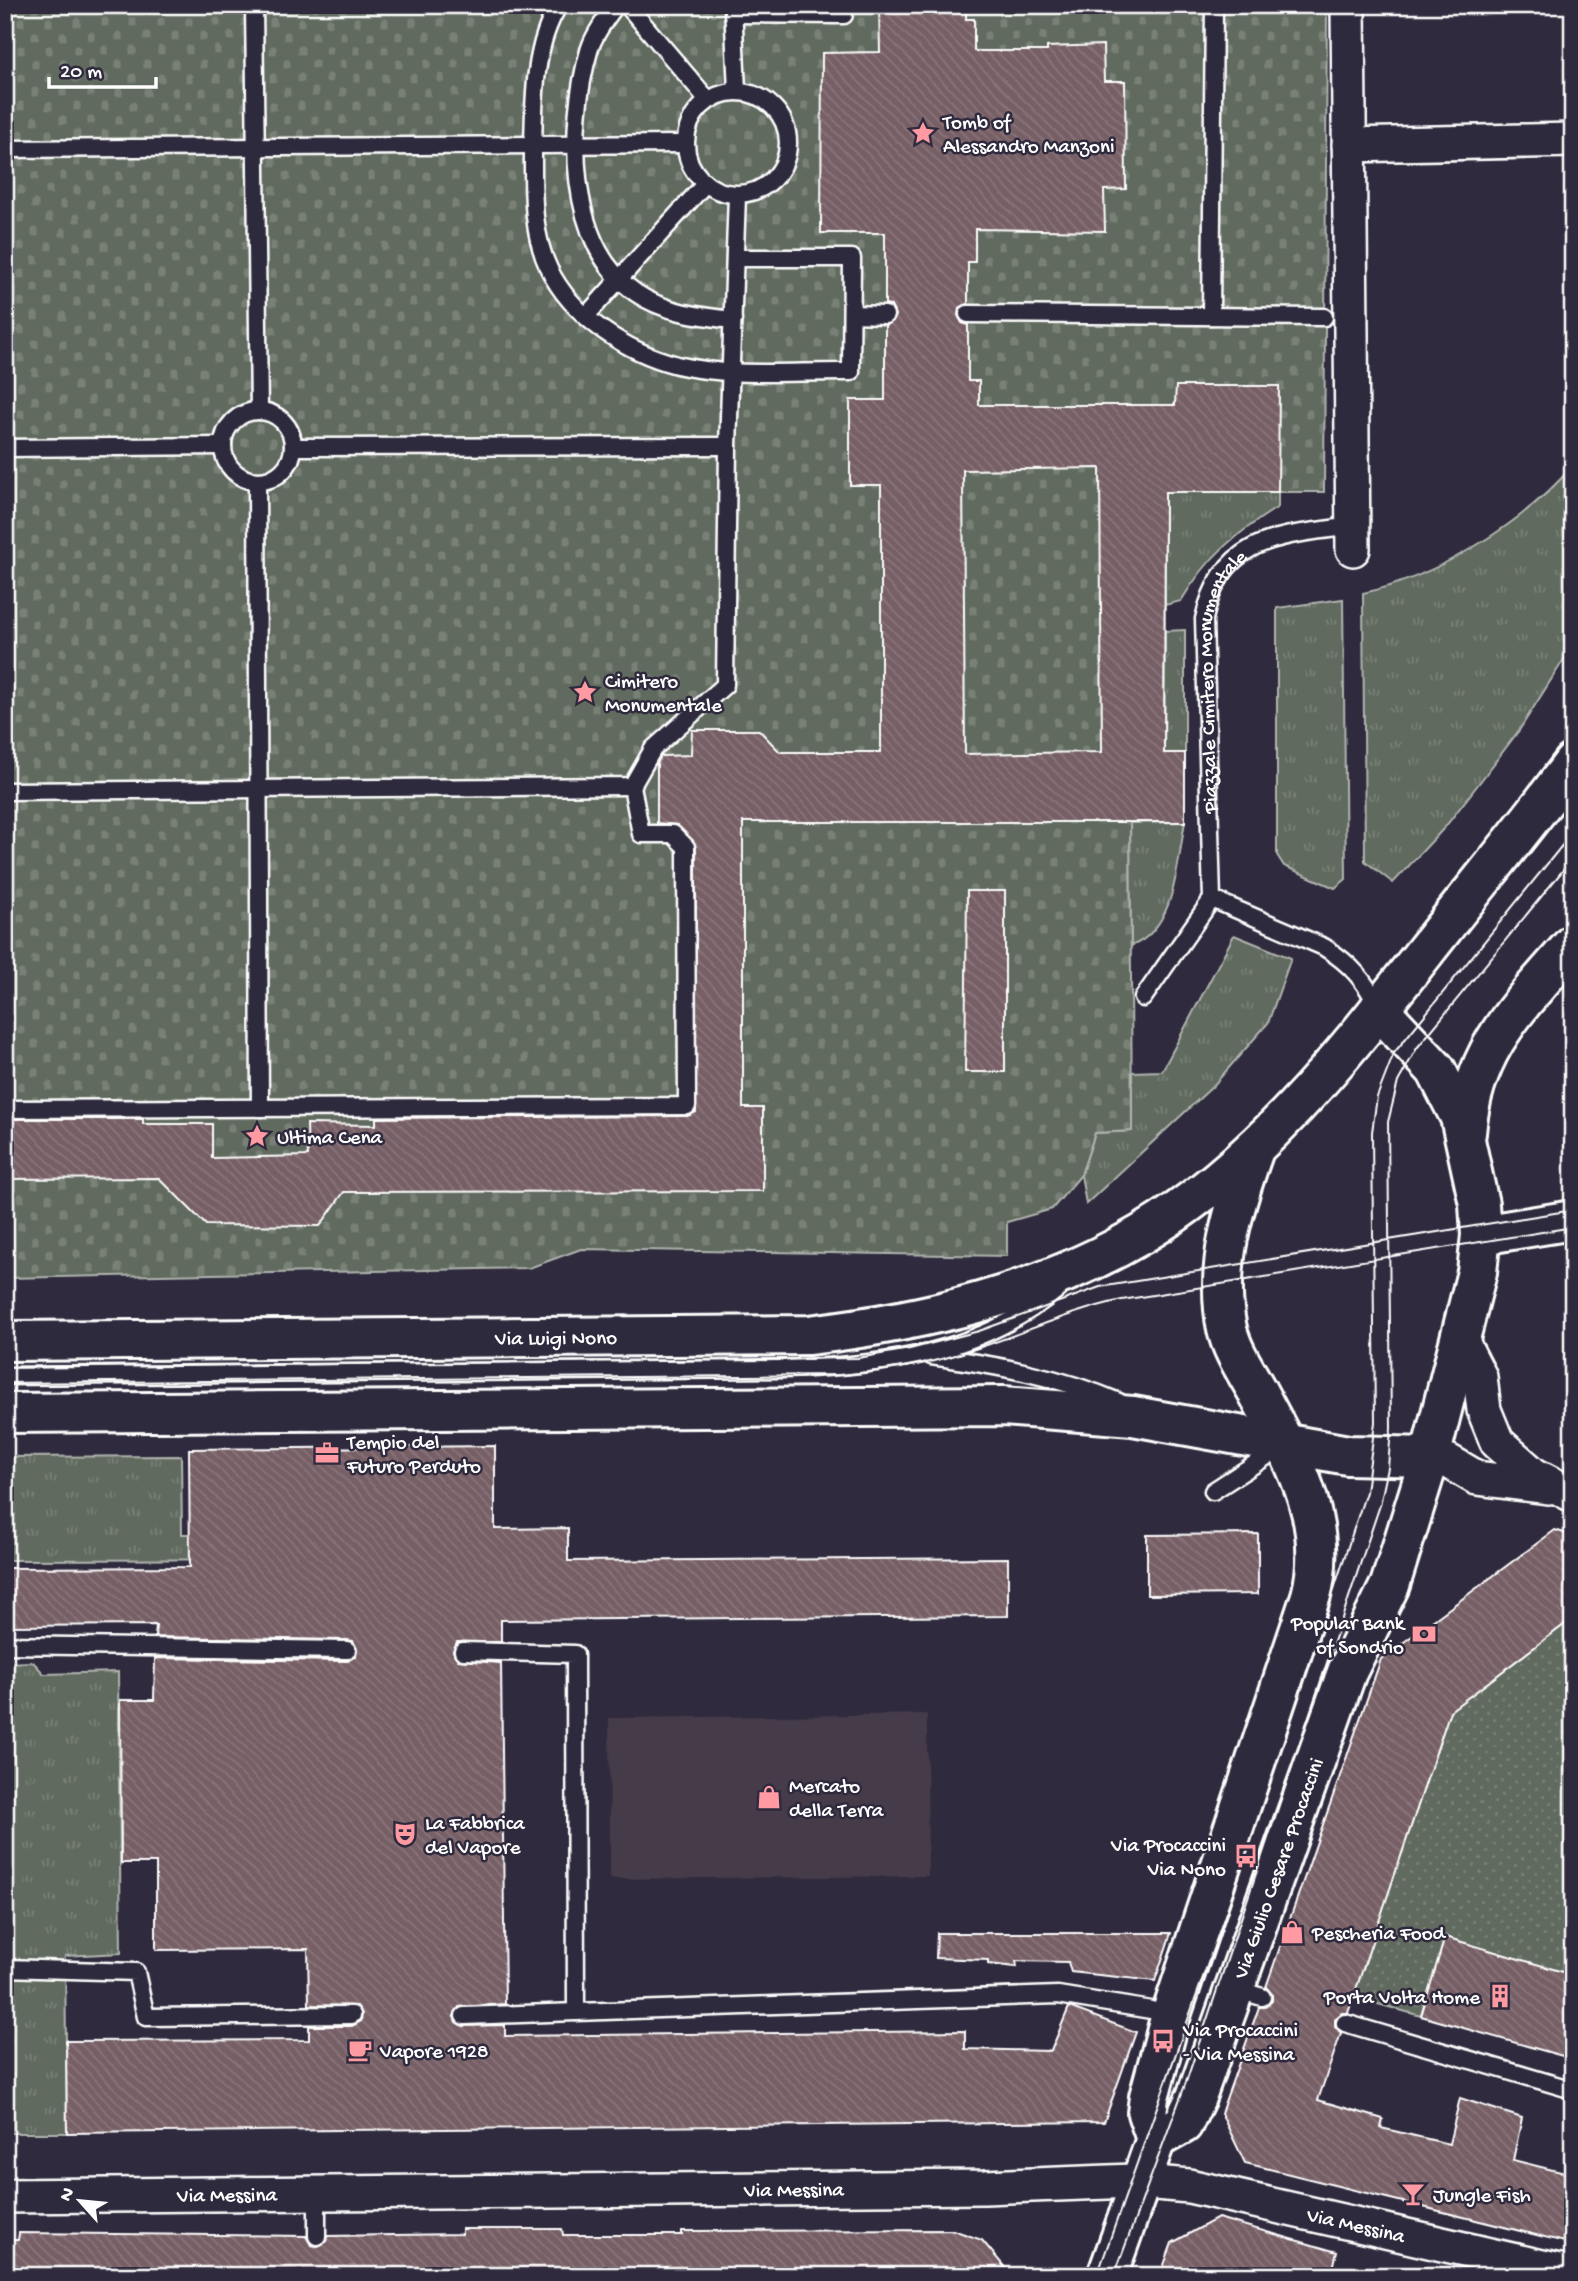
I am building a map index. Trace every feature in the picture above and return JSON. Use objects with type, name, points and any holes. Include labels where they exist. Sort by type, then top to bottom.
[{"type":"main road","points":[[1096,1259],[1184,1206],[1256,1145],[1379,1009],[1573,763]]},
{"type":"main road","points":[[1466,1135],[1471,1095],[1488,1049],[1503,1025],[1573,944]]},
{"type":"main road","points":[[5,1413],[1003,1406],[1085,1410],[1163,1421],[1285,1445],[1373,1457],[1430,1457],[1476,1280],[1481,1235],[1477,1182],[1454,1099],[1441,1077],[1379,1009]]},
{"type":"main road","points":[[1107,2276],[1143,2183],[1156,2139],[1147,2113],[1168,2028],[1311,1596],[1317,1570],[1318,1541],[1313,1514],[1285,1445],[1232,1346],[1224,1306],[1224,1267],[1231,1220],[1256,1145]]},
{"type":"main road","points":[[1481,1235],[1573,1220]]},
{"type":"main road","name":"Via Luigi Nono","points":[[5,1340],[809,1335],[926,1317],[994,1299],[1096,1259]]},
{"type":"main road","name":"Via Giulio Cesare Procaccini","points":[[1156,2139],[1183,2124],[1249,1993],[1347,1672],[1390,1585],[1430,1457]]},
{"type":"street","name":"Piazzale Cimitero Monumentale","points":[[1343,535],[1337,317],[1349,145],[1348,5]]},
{"type":"street","points":[[1349,145],[1573,140]]},
{"type":"street","points":[[1461,1340],[1480,1377],[1484,1410],[1497,1442],[1516,1463],[1564,1491]]},
{"type":"street","points":[[1430,1457],[1448,1461],[1476,1478],[1564,1491]]},
{"type":"street","name":"Via Messina","points":[[5,2196],[1143,2183],[1209,2190],[1573,2274]]},
{"type":"lane","points":[[254,5],[258,411]]},
{"type":"lane","points":[[559,5],[550,20],[534,90],[533,211],[549,269],[586,316],[628,347],[677,365],[731,371],[852,372],[852,258],[735,258]]},
{"type":"lane","points":[[616,5],[589,49],[579,101],[578,183],[588,230],[608,266],[636,293],[680,313],[733,320]]},
{"type":"lane","points":[[626,5],[708,100]]},
{"type":"lane","points":[[737,91],[733,10],[844,15],[844,5]]},
{"type":"lane","points":[[1210,316],[1214,5]]},
{"type":"lane","points":[[737,91],[754,94],[770,103],[781,116],[788,133],[788,151],[782,169],[770,182],[755,191],[737,195],[720,192],[705,184],[694,173],[685,144],[695,111],[708,100],[737,91]]},
{"type":"lane","points":[[5,149],[685,144]]},
{"type":"lane","points":[[586,316],[705,184]]},
{"type":"lane","points":[[5,1109],[687,1106],[686,847],[673,834],[641,834],[632,786],[653,749],[725,685],[728,446],[737,195]]},
{"type":"lane","points":[[852,314],[885,315]]},
{"type":"lane","points":[[968,314],[1337,317]]},
{"type":"lane","points":[[258,411],[279,419],[291,437],[293,447],[286,468],[268,480],[246,480],[229,467],[223,446],[230,426],[238,418],[258,411]]},
{"type":"lane","points":[[5,448],[223,446]]},
{"type":"lane","points":[[293,447],[728,446]]},
{"type":"lane","points":[[257,481],[260,1108]]},
{"type":"lane","name":"Piazzale Cimitero Monumentale","points":[[1212,899],[1204,619],[1211,589],[1231,561],[1275,538],[1343,535]]},
{"type":"lane","points":[[5,790],[632,786]]},
{"type":"lane","points":[[1143,998],[1212,899],[1338,956],[1359,974],[1379,1009]]},
{"type":"lane","points":[[5,1376],[784,1369],[857,1366],[925,1355],[987,1335],[1043,1302],[1096,1259]]},
{"type":"lane","points":[[925,1355],[1053,1378],[1163,1421]]},
{"type":"lane","points":[[1213,1491],[1285,1445]]},
{"type":"lane","points":[[5,1645],[347,1650]]},
{"type":"lane","points":[[463,1651],[575,1654],[576,2011]]},
{"type":"lane","points":[[5,1968],[136,1972],[146,2017],[352,2015]]},
{"type":"lane","points":[[464,2016],[1058,1995],[1151,2010]]},
{"type":"lane","points":[[1345,2023],[1573,2090]]},
{"type":"lane","points":[[317,2193],[317,2236]]},
{"type":"shaded area","name":"Mercato della Terra","points":[[927,1714],[928,1876],[610,1879],[609,1718]]},
{"type":"green space","name":"Cimitero Monumentale","points":[[5,5],[1327,5],[1324,492],[1165,492],[1164,753],[1185,753],[1185,822],[1130,823],[1132,1131],[1095,1133],[1081,1175],[1052,1209],[1007,1222],[1007,1256],[581,1249],[529,1268],[5,1278]]},
{"type":"green space","points":[[1573,465],[1573,645],[1520,729],[1483,778],[1445,827],[1393,883],[1365,861],[1363,593],[1420,575],[1477,545],[1530,507]]},
{"type":"green space","points":[[1165,492],[1278,492],[1278,507],[1223,548],[1201,571],[1181,601],[1165,605]]},
{"type":"green space","points":[[1343,599],[1346,879],[1335,888],[1284,866],[1277,855],[1277,608]]},
{"type":"green space","points":[[1185,630],[1185,753],[1164,753],[1165,631]]},
{"type":"green space","points":[[1130,822],[1185,822],[1176,875],[1166,910],[1146,938],[1131,946]]},
{"type":"green space","points":[[1234,935],[1291,958],[1268,1023],[1213,1086],[1086,1204],[1081,1175],[1095,1133],[1132,1131],[1132,1072],[1162,1071]]},
{"type":"green space","points":[[181,1456],[182,1534],[340,1534],[339,1559],[5,1560],[5,1457]]},
{"type":"green space","points":[[1568,1622],[1573,1624],[1573,1975],[1445,1937],[1421,2016],[1353,1997],[1450,1711]]},
{"type":"green space","points":[[33,1662],[44,1674],[118,1672],[121,1953],[65,1956],[67,2133],[5,2133],[5,1663]]},
{"type":"building","name":"Cimitero Monumentale","points":[[879,5],[966,5],[966,19],[974,19],[974,51],[1047,51],[1047,47],[1103,45],[1104,81],[1125,81],[1126,189],[1104,190],[1105,231],[975,229],[975,262],[968,262],[968,304],[959,308],[958,315],[962,323],[968,325],[968,381],[979,381],[979,405],[1175,405],[1176,386],[1279,386],[1278,492],[1165,492],[1164,753],[1185,753],[1185,822],[743,822],[743,1108],[763,1108],[763,1191],[344,1192],[320,1226],[206,1225],[159,1178],[5,1179],[5,1119],[143,1119],[143,1124],[212,1124],[212,1158],[308,1156],[307,1124],[376,1125],[376,1118],[687,1116],[696,1112],[696,847],[677,825],[657,823],[657,763],[661,756],[691,755],[692,730],[759,730],[780,752],[881,752],[881,485],[850,485],[850,400],[885,400],[885,325],[893,321],[895,315],[891,306],[885,304],[885,233],[821,233],[822,53],[880,52]],"holes":[[[1100,468],[1102,752],[965,754],[963,470]]]},
{"type":"building","points":[[967,891],[1005,891],[1005,1072],[965,1072]]},
{"type":"building","points":[[495,1446],[495,1529],[568,1528],[568,1561],[1008,1558],[1008,1616],[501,1620],[501,1642],[457,1642],[453,1651],[458,1660],[501,1663],[505,2004],[459,2007],[454,2016],[456,2022],[464,2026],[505,2025],[505,2036],[965,2031],[965,2049],[1051,2051],[1069,2007],[1136,2032],[1104,2122],[67,2133],[66,2041],[309,2040],[309,2026],[352,2026],[361,2021],[362,2014],[357,2006],[309,2005],[308,1949],[156,1950],[156,1863],[121,1863],[120,1700],[154,1700],[155,1658],[347,1661],[356,1656],[357,1649],[353,1641],[347,1640],[155,1637],[156,1625],[5,1626],[5,1568],[190,1567],[189,1449]]},
{"type":"building","points":[[1555,1530],[1573,1536],[1573,1618],[1450,1711],[1348,2013],[1342,2013],[1335,2019],[1335,2026],[1341,2033],[1318,2100],[1383,2119],[1381,2128],[1449,2144],[1460,2098],[1522,2118],[1513,2160],[1573,2175],[1573,2244],[1245,2163],[1221,2113],[1259,2007],[1265,2007],[1272,2001],[1272,1994],[1266,1987],[1381,1659]]},
{"type":"building","points":[[1258,1534],[1258,1594],[1147,1595],[1147,1535]]},
{"type":"building","points":[[937,1933],[1171,1933],[1155,1981],[1071,1972],[1068,1962],[1016,1961],[1017,1967],[988,1964],[988,1960],[936,1958]]},
{"type":"building","name":"Porta Volta Home","points":[[1445,1937],[1573,1975],[1573,2059],[1421,2016]]},
{"type":"building","points":[[1218,2218],[1337,2252],[1331,2276],[1160,2276],[1172,2243]]},
{"type":"building","points":[[462,2229],[562,2229],[563,2235],[682,2235],[682,2231],[953,2230],[982,2240],[1012,2276],[5,2276],[5,2240],[18,2240],[19,2233],[306,2236],[311,2245],[318,2246],[326,2242],[327,2236],[462,2234]]},
{"type":"tram line","points":[[1097,2276],[1246,1856],[1366,1492],[1375,1422],[1372,1132],[1377,1097],[1394,1053],[1573,832]]},
{"type":"tram line","points":[[1114,2276],[1185,2085],[1380,1505],[1388,1468],[1391,1428],[1388,1122],[1398,1082],[1417,1048],[1573,858]]},
{"type":"tram line","points":[[5,1368],[858,1358],[910,1349],[979,1331],[1100,1287],[1573,1210]]},
{"type":"tram line","points":[[5,1383],[842,1375],[901,1368],[945,1358],[1080,1311],[1122,1300],[1573,1227]]},
{"type":"place","name":"Tomb of Alessandro Manzoni","points":[[923,133]]},
{"type":"place","name":"Cimitero Monumentale","points":[[585,692]]},
{"type":"place","name":"Ultima Cena","points":[[257,1136]]},
{"type":"place","name":"Tempio del Futuro Perduto","points":[[327,1453]]},
{"type":"place","name":"Popular Bank of Sondrio","points":[[1424,1634]]},
{"type":"place","name":"Mercato della Terra","points":[[769,1797]]},
{"type":"place","name":"La Fabbrica del Vapore","points":[[405,1834]]},
{"type":"place","name":"Via Procaccini Via Nono","points":[[1246,1856]]},
{"type":"place","name":"Pescheria Food","points":[[1292,1932]]},
{"type":"place","name":"Porta Volta Home","points":[[1500,1996]]},
{"type":"place","name":"Via Procaccini - Via Messina","points":[[1163,2041]]},
{"type":"place","name":"Vapore 1928","points":[[360,2050]]},
{"type":"place","name":"Jungle Fish","points":[[1413,2194]]}]
